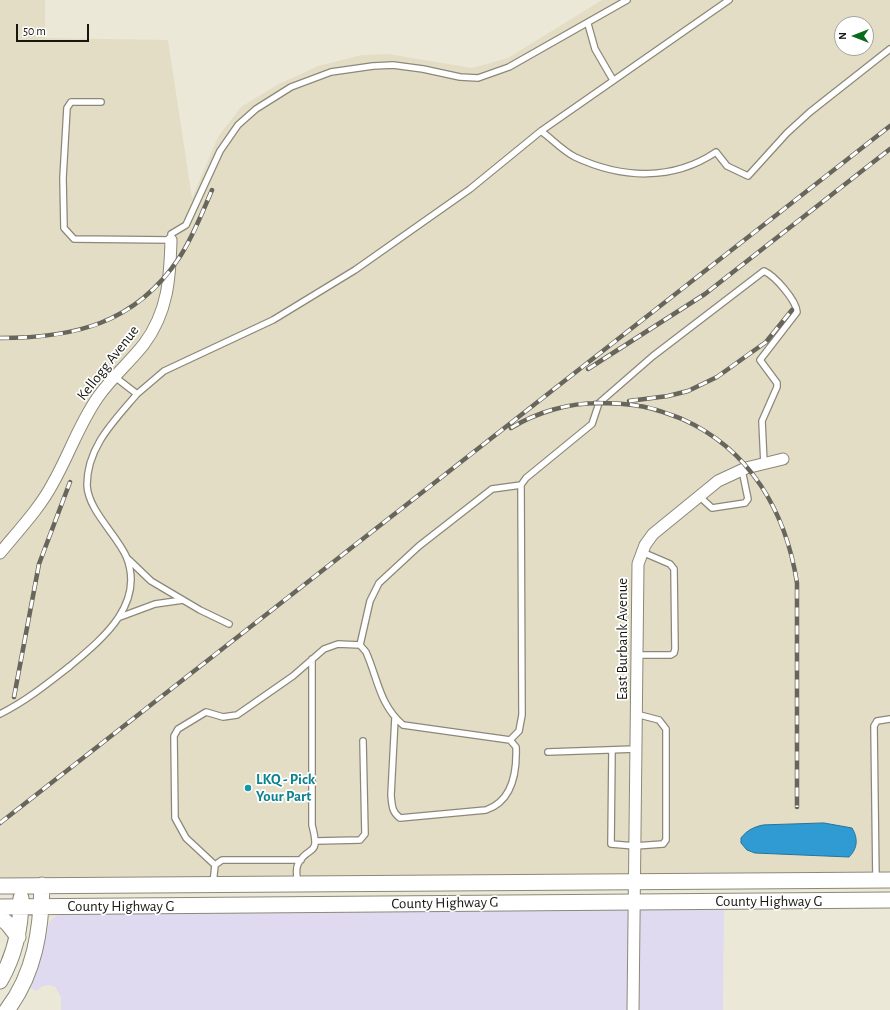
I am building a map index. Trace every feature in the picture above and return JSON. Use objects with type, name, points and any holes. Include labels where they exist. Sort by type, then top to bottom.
[{"type":"main road","name":"County Highway G","points":[[0,886],[883,880]]},
{"type":"main road","points":[[298,884],[298,905]]},
{"type":"main road","points":[[0,981],[18,937],[22,885]]},
{"type":"main road","points":[[10,1008],[25,982],[39,937],[42,907],[42,885]]},
{"type":"main road","name":"County Highway G","points":[[0,907],[890,900]]},
{"type":"main road","points":[[0,917],[8,924],[18,937]]},
{"type":"street","name":"Kellogg Avenue","points":[[0,553],[44,498],[98,396],[144,344],[164,309],[169,284],[171,240]]},
{"type":"street","name":"East Burbank Avenue","points":[[633,1010],[637,577],[642,552],[645,545],[661,526],[718,481],[742,470],[783,459]]},
{"type":"lane","points":[[101,102],[71,102],[67,108],[63,178],[64,228],[74,239],[171,240],[171,234],[186,225],[220,151],[238,125],[256,109],[291,87],[331,72],[373,66],[393,65],[423,69],[460,77],[478,78],[509,67],[588,24],[627,0]]},
{"type":"lane","points":[[0,714],[21,703],[50,682],[102,639],[120,617],[130,588],[131,571],[126,556],[91,499],[87,487],[91,458],[98,442],[137,394],[164,371],[273,320],[308,300],[470,189],[541,131],[729,0]]},
{"type":"lane","points":[[588,24],[595,49],[613,80]]},
{"type":"lane","points":[[541,131],[574,156],[623,173],[672,172],[705,160],[716,152],[727,166],[748,176],[787,133],[810,112],[890,49]]},
{"type":"lane","points":[[510,740],[519,731],[522,716],[521,485],[526,478],[592,424],[599,402],[653,356],[764,271],[770,274],[797,304],[797,312],[760,360],[777,383],[762,420],[764,464]]},
{"type":"lane","points":[[115,377],[123,386],[137,394]]},
{"type":"lane","points":[[698,496],[712,508],[745,503],[748,499],[742,470]]},
{"type":"lane","points":[[360,645],[370,601],[379,583],[419,546],[492,489],[521,485]]},
{"type":"lane","points":[[636,655],[671,655],[674,654],[675,649],[674,569],[670,564],[642,552]]},
{"type":"lane","points":[[126,556],[151,581],[228,624]]},
{"type":"lane","points":[[120,617],[155,604],[183,600]]},
{"type":"lane","points":[[215,866],[186,838],[175,818],[174,736],[178,729],[206,712],[222,717],[237,715],[293,676],[324,649],[338,644],[360,645],[366,652],[384,703],[395,718],[403,724],[413,727],[510,740],[516,747],[517,761],[512,787],[495,807],[486,810],[400,818],[395,814],[392,808],[391,795],[395,718]]},
{"type":"lane","points":[[298,884],[297,867],[301,860],[311,852],[316,841],[312,825],[312,659]]},
{"type":"lane","points":[[612,750],[612,844],[635,846],[660,845],[666,840],[666,734],[664,724],[659,720],[636,714]]},
{"type":"lane","points":[[883,880],[874,726],[877,721],[890,719]]},
{"type":"lane","points":[[316,841],[360,840],[365,834],[363,741]]},
{"type":"lane","points":[[548,752],[636,749]]},
{"type":"lane","points":[[213,884],[215,866],[222,860],[301,860]]},
{"type":"shaded area","points":[[0,0],[45,0],[45,38],[168,40],[192,198],[218,137],[241,107],[277,85],[318,66],[362,55],[388,54],[472,68],[508,58],[602,0],[890,0],[890,872],[0,879]]},
{"type":"shaded area","points":[[724,907],[723,1010],[61,1010],[61,997],[55,987],[49,985],[43,986],[36,991],[29,987],[39,963],[49,923],[61,913]]},
{"type":"water","points":[[824,823],[852,828],[856,843],[852,854],[849,857],[755,853],[747,850],[741,843],[741,838],[748,831],[763,825]]},
{"type":"railway","points":[[0,823],[890,126]]},
{"type":"railway","points":[[588,369],[705,294],[890,149]]},
{"type":"railway","points":[[0,338],[53,335],[78,330],[101,323],[123,312],[143,298],[162,280],[179,258],[193,233],[212,190]]},
{"type":"railway","points":[[629,401],[668,396],[688,391],[717,377],[766,342],[792,310]]},
{"type":"railway","points":[[594,403],[622,404],[650,408],[682,419],[706,432],[727,447],[745,465],[761,486],[774,508],[792,557],[797,583],[797,807]]},
{"type":"railway","points":[[511,428],[542,413],[576,405],[599,403]]},
{"type":"railway","points":[[14,697],[39,564],[70,482]]},
{"type":"place","name":"LKQ - Pick Your Part","points":[[248,788]]}]
